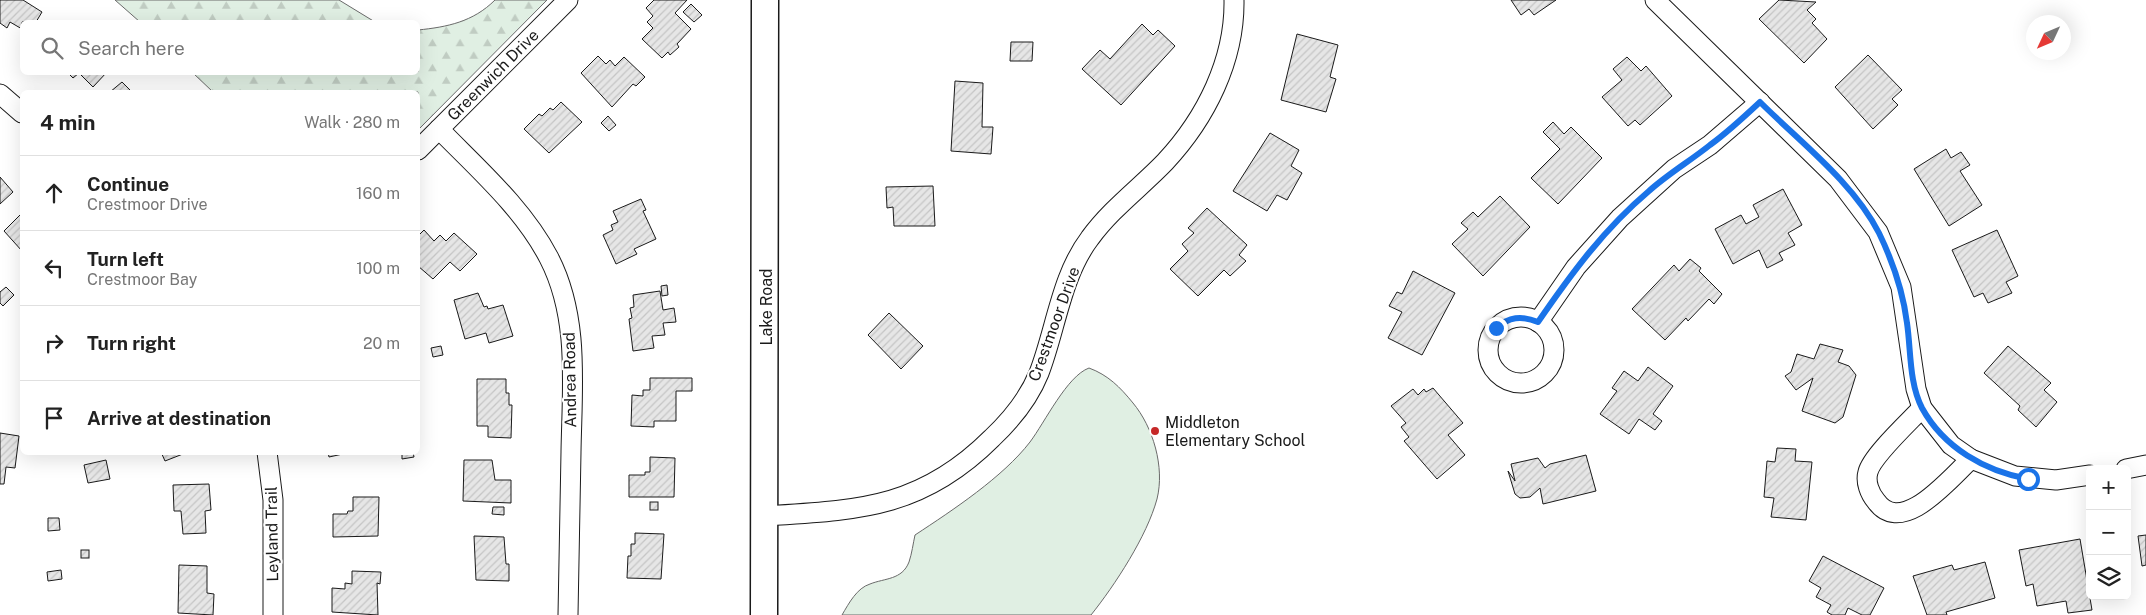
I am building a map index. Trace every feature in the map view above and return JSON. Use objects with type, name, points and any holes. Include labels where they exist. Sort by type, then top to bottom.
[{"type":"street","name":"Greenwich Drive","points":[[420,148],[568,0]]},
{"type":"street","name":"Lake Road","points":[[764,0],[764,615]]},
{"type":"street","name":"Crestmoor Drive","points":[[764,516],[844,511],[902,498],[955,470],[980,451],[1002,428],[1024,402],[1038,374],[1065,288],[1076,261],[1090,238],[1166,161],[1186,137],[1204,110],[1218,82],[1228,50],[1234,15],[1234,0]]},
{"type":"street","points":[[1655,0],[1838,179],[1878,232],[1901,287],[1916,389],[1922,408],[1951,445],[1970,459],[2001,472],[2028,479],[2056,480],[2086,476]]},
{"type":"street","points":[[0,94],[20,111]]},
{"type":"street","points":[[1538,322],[1576,267],[1620,218],[1668,175],[1710,145],[1760,102]]},
{"type":"street","name":"Andrea Road","points":[[439,129],[506,198],[529,226],[553,265],[566,305],[572,362],[568,615]]},
{"type":"street","points":[[1922,408],[1874,460],[1867,473],[1868,488],[1876,502],[1887,512],[1901,514],[1915,510],[1970,459]]},
{"type":"street","name":"Leyland Trail","points":[[267,455],[273,500],[273,615]]},
{"type":"street","points":[[2131,468],[2146,465]]},
{"type":"green space","points":[[115,0],[339,0],[372,20],[138,20]]},
{"type":"green space","points":[[495,0],[547,0],[420,128],[420,90],[211,90],[195,75],[420,75],[420,30],[459,22],[478,14]]},
{"type":"green space","points":[[1089,368],[1113,382],[1140,413],[1156,448],[1159,474],[1157,499],[1146,529],[1120,575],[1091,615],[842,615],[854,596],[865,586],[898,575],[906,568],[912,552],[915,535],[977,492],[1019,455],[1073,380]]},
{"type":"building","points":[[0,0],[23,0],[42,12],[37,20],[20,20],[20,28],[10,22],[7,28],[0,23]]},
{"type":"building","points":[[654,0],[687,0],[675,13],[691,29],[677,44],[679,47],[670,55],[668,52],[662,58],[642,39],[653,28],[647,22],[653,16],[646,8]]},
{"type":"building","points":[[1511,0],[1556,0],[1534,15],[1529,9],[1521,15]]},
{"type":"building","points":[[1779,0],[1816,2],[1807,10],[1816,19],[1812,23],[1827,39],[1804,63],[1759,19]]},
{"type":"building","points":[[691,4],[702,15],[694,22],[683,12]]},
{"type":"building","points":[[1142,24],[1153,35],[1158,30],[1175,46],[1121,105],[1082,69],[1100,50],[1110,59]]},
{"type":"building","points":[[1297,34],[1338,45],[1330,77],[1336,79],[1326,112],[1281,100]]},
{"type":"building","points":[[1011,42],[1033,42],[1032,61],[1010,61]]},
{"type":"building","points":[[1868,55],[1902,90],[1892,99],[1898,105],[1873,129],[1835,87]]},
{"type":"building","points":[[598,56],[606,64],[610,60],[615,66],[624,57],[645,77],[636,86],[633,84],[612,107],[581,73]]},
{"type":"building","points":[[1627,57],[1641,71],[1646,66],[1672,96],[1640,125],[1635,120],[1628,126],[1602,97],[1622,80],[1613,69]]},
{"type":"building","points":[[81,75],[104,75],[93,87]]},
{"type":"building","points":[[955,81],[983,83],[982,127],[993,127],[991,154],[951,151]]},
{"type":"building","points":[[122,82],[130,90],[112,90]]},
{"type":"building","points":[[561,102],[582,122],[549,153],[524,129],[539,114],[542,116],[550,108],[553,110]]},
{"type":"building","points":[[608,116],[616,125],[609,131],[601,123]]},
{"type":"building","points":[[1553,122],[1564,134],[1571,127],[1602,158],[1558,204],[1531,178],[1560,149],[1543,132]]},
{"type":"building","points":[[1270,133],[1299,150],[1291,166],[1302,173],[1287,200],[1277,195],[1267,211],[1233,191]]},
{"type":"building","points":[[1946,149],[1951,158],[1961,152],[1970,165],[1960,171],[1982,205],[1949,226],[1914,169]]},
{"type":"building","points":[[0,177],[13,192],[0,204]]},
{"type":"building","points":[[933,186],[935,226],[894,226],[893,207],[887,208],[886,187]]},
{"type":"building","points":[[1783,189],[1802,225],[1788,233],[1795,245],[1779,253],[1783,260],[1767,268],[1759,250],[1733,264],[1715,229],[1741,215],[1746,224],[1759,217],[1753,205]]},
{"type":"building","points":[[1500,196],[1530,227],[1483,276],[1452,244],[1468,229],[1461,223],[1473,212],[1478,217]]},
{"type":"building","points":[[641,199],[646,210],[643,211],[656,239],[634,249],[637,254],[616,264],[603,235],[613,230],[611,225],[618,222],[613,211]]},
{"type":"building","points":[[1207,208],[1247,245],[1239,255],[1246,261],[1230,276],[1224,270],[1198,296],[1170,269],[1188,251],[1182,244],[1194,233],[1188,228]]},
{"type":"building","points":[[20,215],[20,249],[4,231]]},
{"type":"building","points":[[424,230],[434,241],[440,235],[446,241],[454,233],[477,254],[460,271],[450,262],[433,279],[420,268],[420,234]]},
{"type":"building","points":[[1997,230],[2018,276],[2006,282],[2012,293],[1988,303],[1983,293],[1974,297],[1952,250]]},
{"type":"building","points":[[1690,259],[1701,268],[1699,271],[1722,294],[1714,304],[1709,299],[1688,321],[1686,318],[1665,340],[1632,309],[1674,265],[1679,271]]},
{"type":"building","points":[[1413,271],[1455,293],[1422,355],[1388,338],[1402,312],[1389,306],[1397,292],[1402,294]]},
{"type":"building","points":[[667,285],[668,295],[662,296],[661,286]]},
{"type":"building","points":[[6,287],[14,295],[3,306],[0,303],[0,292]]},
{"type":"building","points":[[660,291],[663,310],[674,308],[676,322],[663,323],[665,335],[652,336],[654,348],[633,351],[629,319],[632,318],[630,308],[634,307],[633,295]]},
{"type":"building","points":[[478,293],[484,307],[487,306],[488,309],[503,305],[513,336],[489,343],[486,333],[465,339],[454,300]]},
{"type":"building","points":[[889,313],[923,346],[901,369],[868,335]]},
{"type":"building","points":[[1820,344],[1843,350],[1838,362],[1849,366],[1856,375],[1843,417],[1835,423],[1802,411],[1813,378],[1796,390],[1785,376],[1791,372],[1797,354],[1814,359]]},
{"type":"building","points":[[441,346],[443,355],[433,357],[431,348]]},
{"type":"building","points":[[2008,346],[2051,383],[2044,390],[2057,402],[2036,427],[2018,410],[2020,406],[1984,373]]},
{"type":"building","points":[[1648,367],[1673,386],[1653,414],[1662,421],[1655,430],[1639,419],[1629,434],[1600,414],[1617,391],[1612,388],[1624,371],[1638,381]]},
{"type":"building","points":[[650,378],[692,378],[692,391],[676,391],[676,421],[654,421],[654,427],[631,426],[632,395],[643,396],[643,390],[650,390]]},
{"type":"building","points":[[477,379],[506,379],[506,393],[509,393],[509,405],[512,405],[511,438],[488,437],[488,426],[477,426]]},
{"type":"building","points":[[1433,388],[1463,423],[1448,435],[1465,455],[1437,479],[1404,441],[1409,437],[1401,427],[1406,423],[1391,406],[1413,389],[1418,395],[1424,389],[1426,392]]},
{"type":"building","points":[[0,433],[19,436],[15,468],[6,467],[4,484],[0,484]]},
{"type":"building","points":[[1777,448],[1796,449],[1795,461],[1812,462],[1806,520],[1771,517],[1774,498],[1764,497],[1767,461],[1775,462]]},
{"type":"building","points":[[162,455],[180,455],[165,461]]},
{"type":"building","points":[[402,455],[414,455],[414,457],[402,459]]},
{"type":"building","points":[[1586,455],[1596,491],[1543,504],[1540,488],[1530,497],[1520,498],[1515,494],[1508,471],[1515,481],[1511,464],[1538,458],[1545,468],[1550,464]]},
{"type":"building","points":[[650,457],[675,458],[674,497],[629,497],[629,475],[645,475],[645,472],[650,472]]},
{"type":"building","points":[[106,460],[110,479],[88,483],[84,465]]},
{"type":"building","points":[[464,460],[492,460],[495,480],[511,480],[511,503],[463,501]]},
{"type":"building","points":[[209,484],[211,510],[205,511],[206,533],[183,534],[181,511],[174,511],[173,485]]},
{"type":"building","points":[[353,497],[379,497],[378,536],[333,537],[333,514],[347,514],[348,511],[353,511]]},
{"type":"building","points":[[650,502],[658,502],[658,510],[650,510]]},
{"type":"building","points":[[493,507],[504,507],[504,515],[492,514]]},
{"type":"building","points":[[48,518],[59,518],[60,530],[48,531]]},
{"type":"building","points":[[635,533],[664,534],[661,579],[627,578],[628,556],[631,556],[631,544],[635,544]]},
{"type":"building","points":[[2146,535],[2146,565],[2142,566],[2138,536]]},
{"type":"building","points":[[474,536],[504,537],[506,564],[509,564],[509,581],[476,580]]},
{"type":"building","points":[[2080,539],[2086,574],[2086,600],[2090,600],[2092,610],[2068,613],[2066,601],[2037,606],[2033,584],[2026,586],[2019,550]]},
{"type":"building","points":[[81,550],[89,550],[89,558],[81,558]]},
{"type":"building","points":[[1823,556],[1884,588],[1870,615],[1862,615],[1848,608],[1845,615],[1832,615],[1827,612],[1831,605],[1816,597],[1821,588],[1809,581]]},
{"type":"building","points":[[1985,562],[1995,598],[1946,612],[1947,615],[1927,615],[1913,576],[1952,565],[1954,570]]},
{"type":"building","points":[[179,565],[207,566],[207,593],[214,594],[213,615],[178,613]]},
{"type":"building","points":[[61,570],[62,579],[48,581],[47,572]]},
{"type":"building","points":[[352,571],[381,572],[380,584],[377,583],[378,615],[332,612],[332,588],[345,589],[345,583],[352,584]]},
{"type":"place","name":"Middleton Elementary School","points":[[1155,431]]},
{"type":"route","points":[[1496,328],[1505,321],[1516,317],[1538,322],[1576,267],[1620,218],[1648,191],[1739,122],[1760,102],[1838,179],[1859,204],[1878,232],[1901,287],[1908,324],[1916,389],[1922,408],[1951,445],[1970,459],[2001,472],[2028,479]]}]
